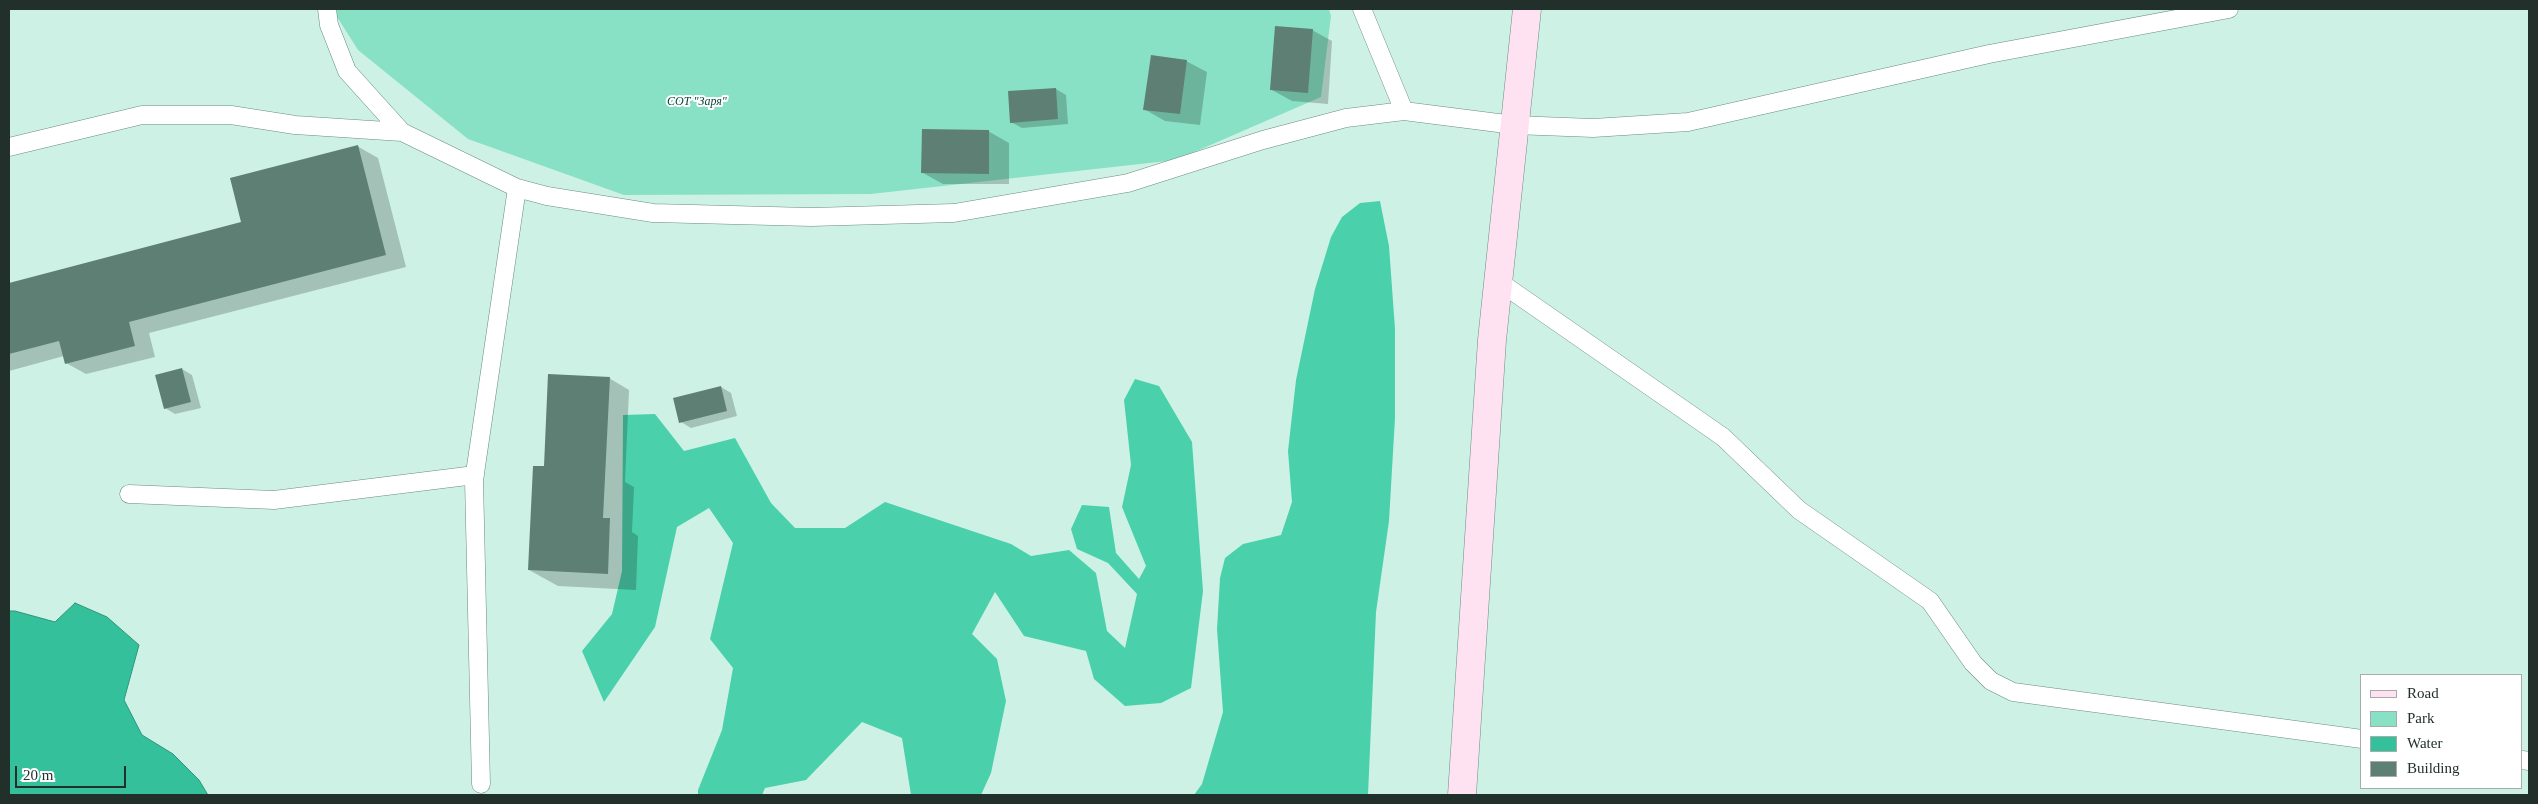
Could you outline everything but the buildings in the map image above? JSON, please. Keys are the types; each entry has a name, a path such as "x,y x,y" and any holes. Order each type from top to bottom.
{"main road":[{"path":"1462,795 1486,428 1498,281 1527,9"}],"lane":[{"path":"327,9 329,25 347,71 402,132 517,188 547,196 653,213 811,217 954,213 1128,183 1263,140 1346,118 1404,111 1514,125 1593,128 1688,122 1989,54 2229,9"},
{"path":"1362,9 1404,111"},
{"path":"9,147 142,115 231,115 295,125 402,132"},
{"path":"481,784 475,474 517,188"},
{"path":"1498,281 1723,437 1799,510 1930,601 1973,663 1991,681 2013,692 2360,738"},
{"path":"129,494 274,500 475,474"}],"green space":[{"name":"СОТ \"Заря\"","path":"332,9 1329,9 1331,16 1321,97 1176,160 871,194 624,195 468,139 358,50"}],"shaded area":[{"path":"1380,201 1389,246 1395,329 1395,418 1389,521 1376,612 1368,795 1194,795 1202,784 1223,712 1217,629 1220,578 1225,558 1243,544 1281,535 1292,502 1288,451 1296,380 1315,289 1331,237 1342,217 1360,203"},
{"path":"1135,379 1159,386 1192,442 1203,591 1191,688 1161,703 1125,706 1094,679 1086,651 1024,636 995,592 972,634 997,659 1006,701 991,773 981,795 911,795 902,738 862,722 806,780 765,788 762,795 698,795 698,790 722,730 733,668 710,639 733,543 709,508 677,527 655,627 604,702 582,651 612,614 622,571 623,415 655,414 684,451 735,438 771,503 795,528 845,528 885,502 1011,544 1031,556 1069,550 1096,573 1107,631 1125,648 1137,594 1108,563 1077,549 1071,529 1082,505 1109,507 1116,553 1139,579 1146,566 1122,507 1131,465 1124,400"}],"water":[{"path":"75,603 107,617 139,645 124,700 142,735 173,754 199,780 208,795 9,795 9,611 55,622"}]}
